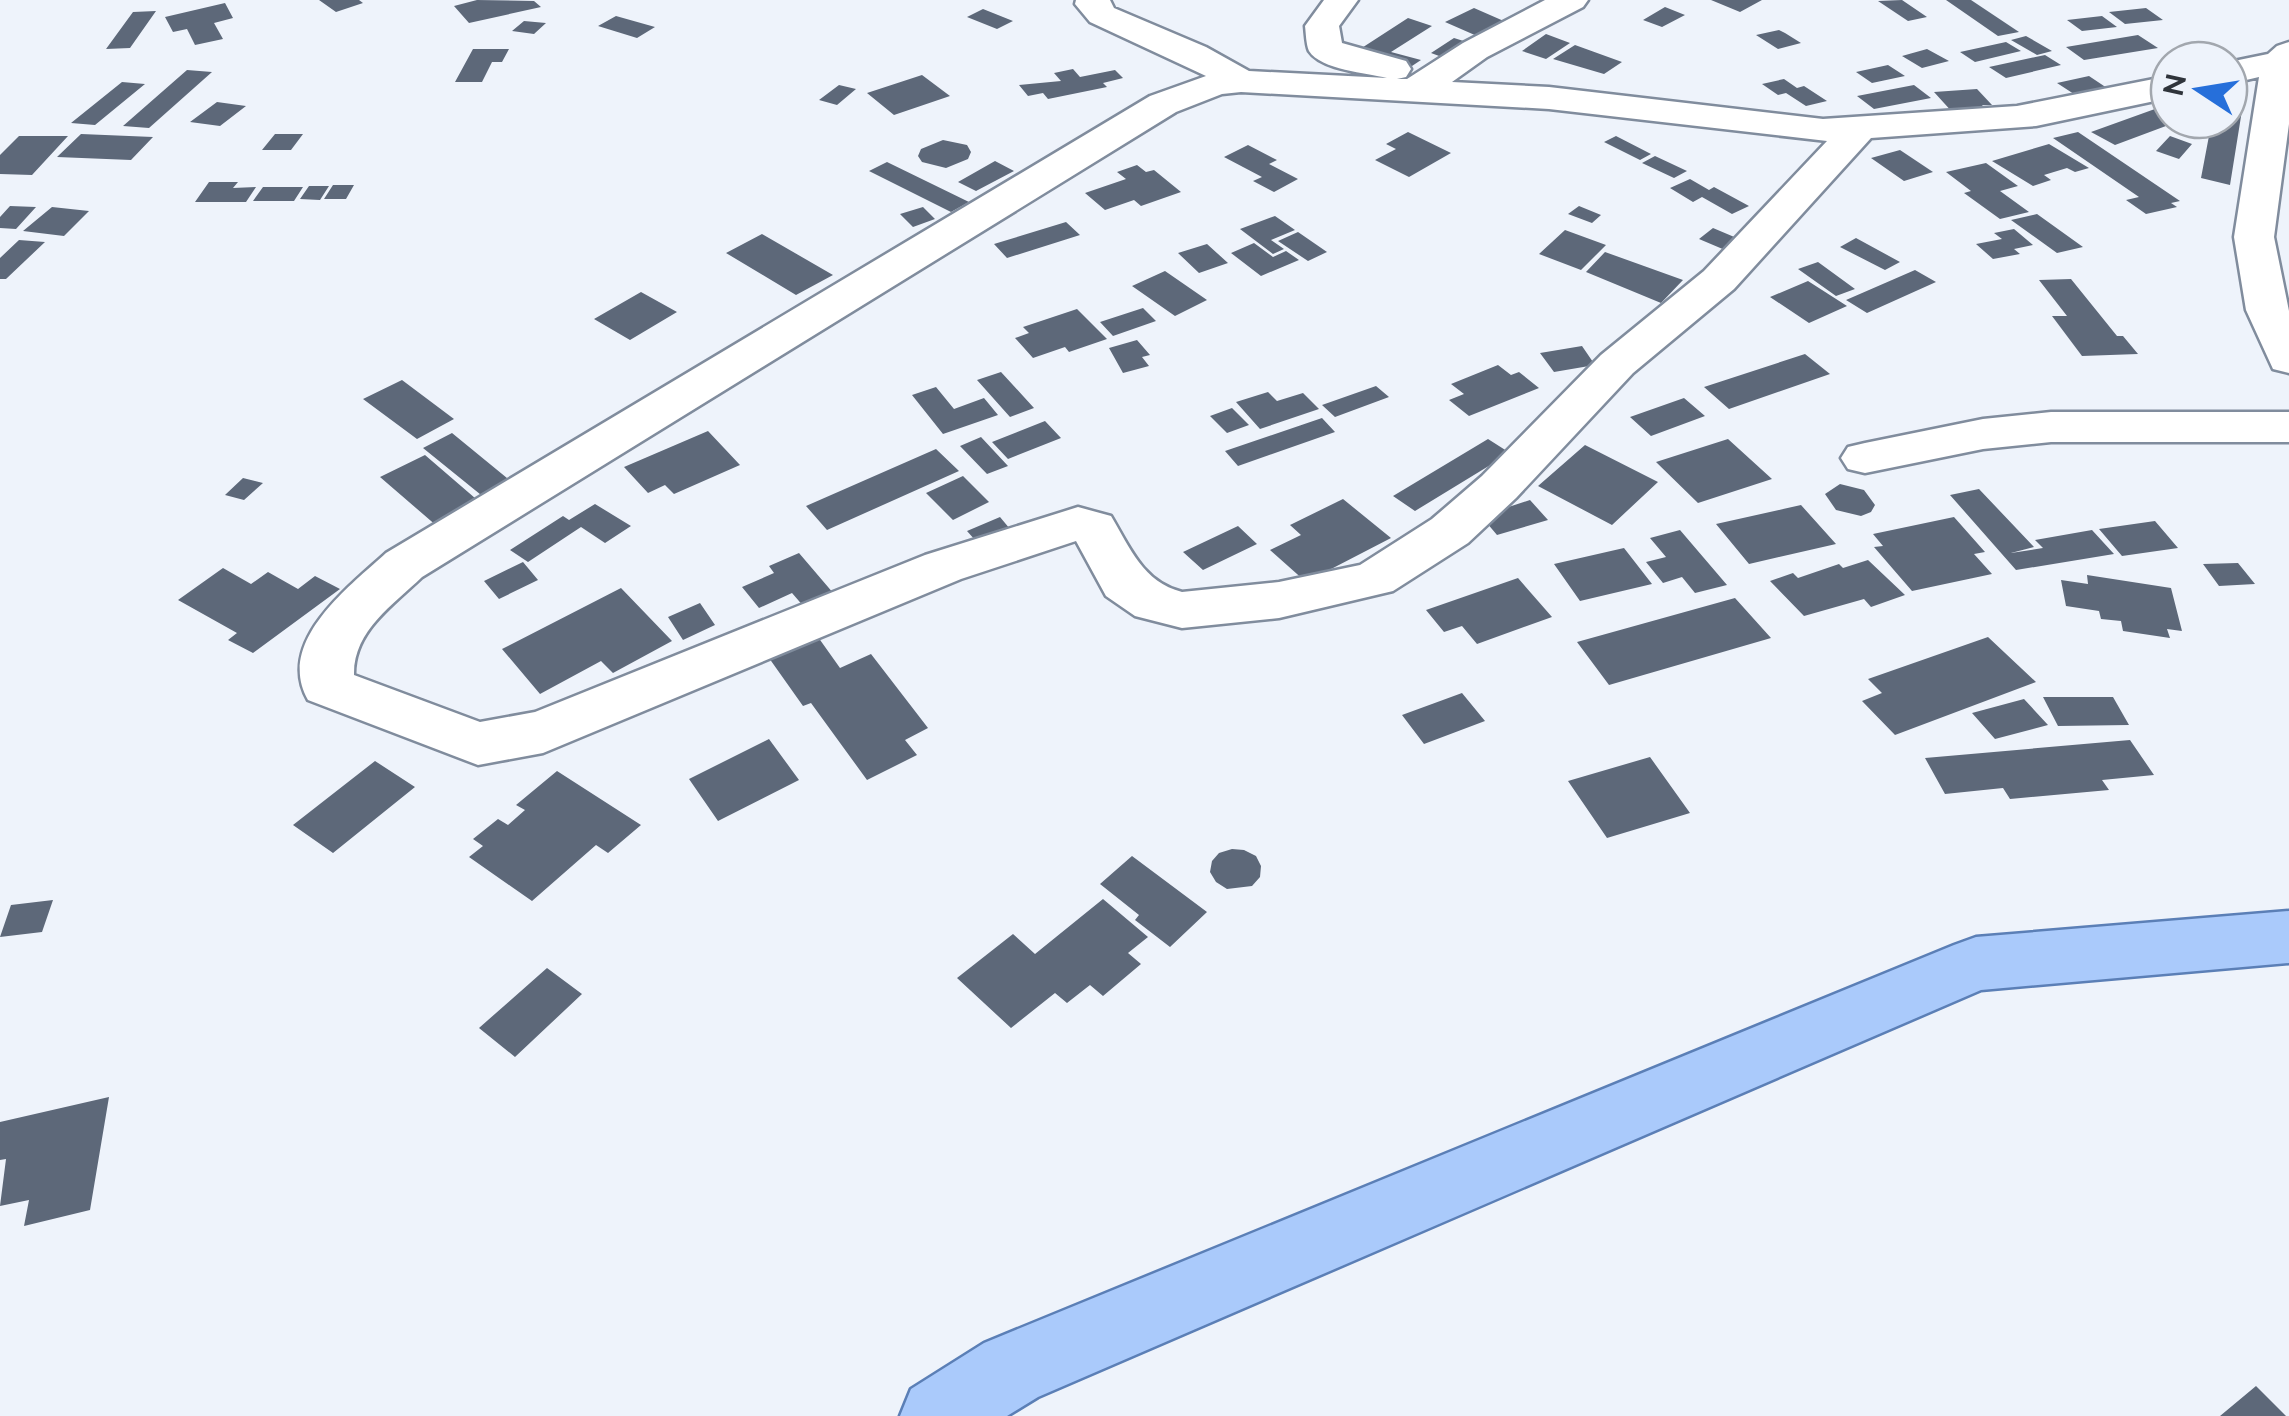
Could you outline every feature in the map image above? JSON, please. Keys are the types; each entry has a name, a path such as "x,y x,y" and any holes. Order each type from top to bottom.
{"main road":[{"path":"938,1416 1011,1370 1976,964 2289,937"}],"street":[{"path":"1094,0 1092,4 1102,14 1194,54 1241,81"},
{"path":"1341,0 1322,26 1324,48 1425,83"},
{"path":"1425,83 1476,50 1571,0"},
{"path":"2249,71 2284,65 2254,237 2266,310 2289,360"},
{"path":"1861,127 1719,280 1617,364 1499,486 1450,531 1375,579 1279,600 1182,610 1153,603 1124,583 1093,528 1078,523 926,573 543,732 478,744 327,686 324,662 338,628 404,565 1163,104 1215,84 1425,83 1784,127 1861,127 2014,118 2149,91"},
{"path":"1866,458 1983,434 2050,427 2289,427"}],"building":[{"path":"319,0 359,0 363,3 336,12"},
{"path":"477,0 534,1 541,7 469,23 454,6"},
{"path":"1711,0 1762,0 1740,12"},
{"path":"1902,0 1927,17 1908,21 1878,1"},
{"path":"1946,0 1971,0 2019,32 1998,36"},
{"path":"225,3 233,18 214,23 223,39 195,45 187,29 173,32 165,17"},
{"path":"1665,7 1685,15 1662,27 1643,20"},
{"path":"1474,8 1506,22 1477,36 1445,22"},
{"path":"2146,8 2163,20 2125,24 2109,12"},
{"path":"983,9 1013,21 997,29 967,17"},
{"path":"156,11 130,48 106,49 133,12"},
{"path":"616,16 655,27 637,38 598,26"},
{"path":"2102,16 2117,27 2082,31 2067,20"},
{"path":"1408,18 1432,26 1391,52 1421,60 1409,68 1354,53"},
{"path":"524,21 546,23 534,34 512,31"},
{"path":"1779,30 1801,43 1778,49 1756,35"},
{"path":"1546,34 1570,43 1546,59 1522,51"},
{"path":"2138,35 2149,42 2149,49 2084,60 2066,47"},
{"path":"2026,36 2052,51 2037,55 2011,40"},
{"path":"1454,38 1473,44 1450,60 1431,53"},
{"path":"2006,42 2021,51 1975,62 1960,52"},
{"path":"1575,45 1622,62 1604,74 1553,59"},
{"path":"473,49 509,49 502,62 492,62 482,82 455,82"},
{"path":"1927,49 1949,61 1922,68 1902,56"},
{"path":"2045,55 2061,65 2006,78 1989,67"},
{"path":"1888,65 1905,76 1872,83 1856,72"},
{"path":"1073,69 1080,77 1115,70 1123,78 1103,83 1107,87 1048,99 1043,93 1028,96 1019,85 1061,81 1054,73"},
{"path":"187,70 212,72 149,128 123,126"},
{"path":"922,75 950,96 894,115 867,93"},
{"path":"2089,76 2110,90 2077,96 2057,83"},
{"path":"1784,79 1827,101 1806,106 1762,84"},
{"path":"122,82 145,84 95,125 71,123"},
{"path":"839,85 856,89 837,105 819,100"},
{"path":"1914,85 1931,98 1874,109 1857,96"},
{"path":"1977,89 1992,105 1982,105 1988,112 1954,114 1934,92"},
{"path":"217,102 246,106 220,126 190,122"},
{"path":"2149,111 2149,132 2115,145 2091,132"},
{"path":"1408,132 1451,153 1409,177 1375,160 1396,149 1386,144"},
{"path":"2078,132 2180,201 2171,203 2177,207 2146,214 2126,200 2139,197 2053,138"},
{"path":"81,134 153,137 131,160 57,157"},
{"path":"275,134 303,134 291,150 262,150"},
{"path":"19,136 68,136 32,175 0,174 0,155"},
{"path":"1616,136 1651,154 1640,160 1604,142"},
{"path":"943,140 967,145 971,152 968,159 946,168 922,162 918,156 921,149"},
{"path":"2166,140 2192,144 2179,159 2156,151"},
{"path":"2208,140 2237,140 2230,185 2201,178"},
{"path":"2049,144 2089,168 2075,172 2067,168 2044,175 2051,180 2033,186 1992,161"},
{"path":"1248,145 1277,160 1269,164 1298,179 1274,192 1253,181 1262,177 1224,157"},
{"path":"1900,150 1933,172 1904,181 1871,158"},
{"path":"1655,156 1687,171 1674,178 1642,163"},
{"path":"995,161 1014,171 976,191 958,182"},
{"path":"887,162 969,202 951,212 869,171"},
{"path":"1986,163 2018,186 2000,191 2029,212 2000,219 1964,193 1971,191 1946,172"},
{"path":"1137,165 1146,172 1154,170 1181,192 1141,206 1134,200 1105,210 1085,193 1126,179 1117,172"},
{"path":"1690,179 1749,206 1732,214 1702,197 1693,202 1670,188"},
{"path":"209,182 238,182 233,188 256,187 246,202 195,202"},
{"path":"333,185 354,185 346,199 324,199"},
{"path":"309,186 329,186 320,200 300,199"},
{"path":"263,187 303,187 294,201 253,201"},
{"path":"10,206 36,207 16,229 0,228 0,217"},
{"path":"1579,206 1601,215 1592,223 1568,214"},
{"path":"52,207 89,211 64,236 23,231"},
{"path":"923,207 935,219 913,227 900,214"},
{"path":"2037,214 2083,247 2057,253 2011,220"},
{"path":"1275,216 1295,230 1271,240 1284,249 1273,254 1240,229"},
{"path":"1066,222 1080,235 1007,258 994,244"},
{"path":"1713,228 1739,239 1725,250 1699,239"},
{"path":"2014,229 2033,245 2014,249 2020,254 1993,259 1976,244 2002,239 1994,233"},
{"path":"1565,230 1606,245 1581,270 1539,254"},
{"path":"1298,232 1327,252 1308,261 1278,241"},
{"path":"762,234 833,275 796,295 726,253"},
{"path":"1856,238 1900,262 1885,270 1840,247"},
{"path":"19,240 45,242 6,279 0,279 0,258"},
{"path":"1254,243 1273,257 1286,251 1299,260 1261,276 1231,253"},
{"path":"1207,244 1228,263 1199,273 1178,253"},
{"path":"1605,252 1683,280 1661,303 1586,272"},
{"path":"1818,262 1855,289 1836,296 1798,269"},
{"path":"1915,270 1936,282 1867,313 1846,300"},
{"path":"1165,271 1207,300 1175,316 1132,286"},
{"path":"2071,279 2117,336 2123,336 2138,354 2082,356 2052,316 2067,316 2039,280"},
{"path":"1808,281 1847,306 1809,323 1770,297"},
{"path":"641,292 677,312 630,340 594,319"},
{"path":"1143,308 1156,321 1113,336 1100,322"},
{"path":"1077,309 1107,339 1069,352 1065,347 1033,358 1015,338 1029,333 1023,327"},
{"path":"1137,340 1150,355 1142,357 1149,366 1123,373 1109,348"},
{"path":"1582,346 1595,365 1554,372 1540,353"},
{"path":"1805,354 1830,374 1729,409 1704,387"},
{"path":"1498,365 1511,375 1519,372 1539,388 1469,416 1449,400 1464,394 1451,384"},
{"path":"1001,372 1034,408 1010,417 977,380"},
{"path":"402,380 454,419 417,439 363,399"},
{"path":"1376,386 1389,397 1335,417 1322,405"},
{"path":"936,387 954,409 984,398 998,415 943,434 912,395"},
{"path":"1268,392 1277,401 1303,393 1319,409 1260,429 1236,402"},
{"path":"1684,398 1705,416 1651,436 1630,417"},
{"path":"1232,408 1249,425 1227,433 1210,416"},
{"path":"1322,418 1335,432 1238,466 1225,451"},
{"path":"1045,421 1061,438 1008,459 992,442"},
{"path":"708,431 740,465 674,494 665,485 648,493 624,467"},
{"path":"452,433 519,488 491,503 423,448"},
{"path":"981,437 1008,466 987,474 960,446"},
{"path":"1488,439 1510,453 1415,511 1393,496"},
{"path":"1728,439 1772,479 1698,503 1656,462"},
{"path":"1585,445 1658,482 1612,525 1538,486"},
{"path":"936,449 959,471 827,530 806,506"},
{"path":"425,455 490,511 438,527 380,477"},
{"path":"963,476 989,502 953,520 926,493"},
{"path":"243,478 263,483 244,500 225,495"},
{"path":"1840,484 1864,490 1875,505 1871,512 1861,516 1836,510 1825,494"},
{"path":"1979,489 2034,547 2011,553 2043,548 2035,540 2092,530 2114,554 2016,570 1950,495"},
{"path":"1343,499 1391,538 1306,582 1270,550 1301,535 1290,525"},
{"path":"1530,500 1548,520 1497,535 1481,516"},
{"path":"595,504 631,526 605,543 581,527 528,562 510,550 563,516 569,520"},
{"path":"1801,505 1836,544 1749,564 1716,524"},
{"path":"1000,517 1015,535 983,549 967,531"},
{"path":"1954,517 1985,552 1974,554 1992,574 1912,591 1874,547 1883,546 1873,534"},
{"path":"2155,521 2178,548 2122,556 2099,529"},
{"path":"1238,526 1257,544 1203,570 1183,552"},
{"path":"1680,530 1727,585 1695,593 1682,577 1663,583 1646,562 1666,557 1650,538"},
{"path":"1624,548 1652,584 1580,601 1554,564"},
{"path":"799,553 834,594 805,608 792,593 759,608 742,587 774,573 769,566"},
{"path":"1868,560 1905,595 1871,607 1864,599 1804,616 1770,581 1793,573 1798,578 1839,564 1843,568"},
{"path":"523,562 538,580 499,599 484,581"},
{"path":"2238,563 2255,584 2219,586 2203,564"},
{"path":"223,568 251,584 268,572 298,589 315,576 340,589 253,653 228,640 237,633 178,600"},
{"path":"2087,575 2171,588 2182,631 2167,629 2170,638 2123,631 2121,621 2101,619 2099,611 2066,606 2061,580 2088,584"},
{"path":"1518,578 1552,617 1477,644 1462,626 1444,632 1426,610"},
{"path":"621,588 672,641 613,673 601,661 540,694 502,649"},
{"path":"1735,598 1771,638 1609,685 1577,642"},
{"path":"700,603 715,625 683,640 668,617"},
{"path":"818,637 840,668 871,654 928,728 905,740 917,755 867,780 811,703 803,706 769,658"},
{"path":"1988,637 2036,682 1895,735 1862,701 1882,693 1868,679"},
{"path":"1462,693 1485,721 1424,744 1402,715"},
{"path":"2043,697 2113,697 2129,725 2058,726"},
{"path":"2024,699 2048,725 1995,739 1972,713"},
{"path":"769,739 799,780 718,821 689,779"},
{"path":"2130,740 2154,775 2102,780 2109,790 2010,799 2003,788 1945,794 1925,758"},
{"path":"1650,757 1690,813 1607,838 1568,781"},
{"path":"375,761 415,787 333,853 293,825"},
{"path":"557,771 641,825 608,853 596,845 532,901 469,857 483,846 473,839 498,819 508,825 525,810 516,805"},
{"path":"1232,849 1256,856 1261,866 1260,877 1252,886 1227,889 1210,872 1219,853"},
{"path":"1132,856 1207,912 1170,947 1135,920 1139,915 1100,884"},
{"path":"1103,899 1148,937 1128,953 1141,964 1103,996 1090,985 1067,1003 1055,993 1011,1028 957,978 1013,934 1035,954"},
{"path":"53,900 42,932 0,937 11,905"},
{"path":"547,968 582,994 515,1057 479,1028"},
{"path":"109,1097 90,1210 24,1226 29,1200 0,1206 6,1159 0,1160 0,1122"},
{"path":"2256,1386 2286,1416 2220,1416"}]}
